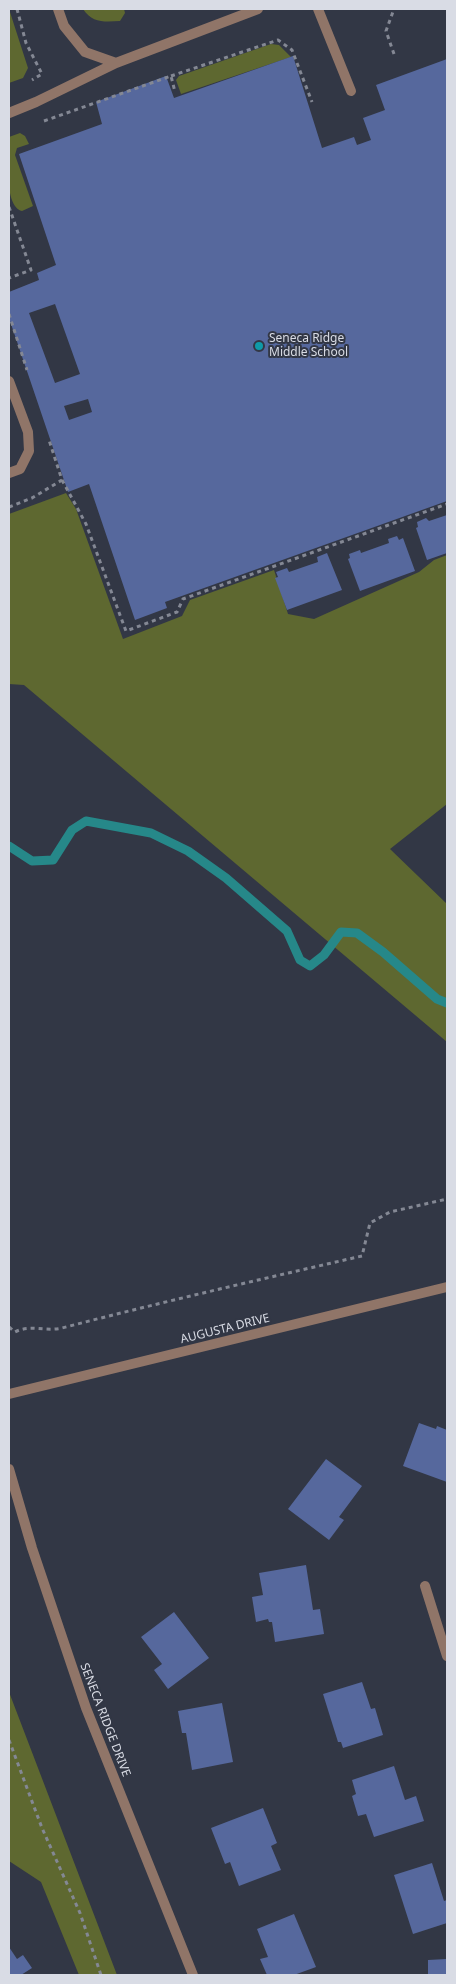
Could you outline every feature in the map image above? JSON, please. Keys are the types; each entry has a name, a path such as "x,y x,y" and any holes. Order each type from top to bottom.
{"street":[{"path":"58,9 64,26 85,52 116,63"},
{"path":"9,112 36,102 116,63 258,9"},
{"path":"318,9 351,91"},
{"path":"9,381 28,432 29,451 20,469 9,473"},
{"name":"AUGUSTA DRIVE","path":"9,1394 447,1287"},
{"name":"SENECA RIDGE DRIVE","path":"9,1469 32,1548 86,1708 193,1975"},
{"path":"425,1586 447,1656"}],"path":[{"path":"17,9 26,43 42,74 27,84"},
{"path":"394,9 386,31 394,54"},
{"path":"38,124 278,40 292,50 312,102"},
{"path":"171,76 175,92"},
{"path":"9,207 31,270 9,278"},
{"path":"62,480 86,524 126,631 176,612 183,599 447,504"},
{"path":"9,1327 14,1332 24,1327 55,1330 162,1302 362,1256 370,1223 390,1212 447,1199"},
{"path":"9,1740 42,1828 80,1913 101,1975"}],"green space":[{"path":"9,9 28,68 23,78 9,83"},
{"path":"83,9 124,9 125,13 120,21 99,21 90,17"},
{"path":"271,44 279,45 291,57 181,94 176,80 179,76"},
{"path":"20,133 25,136 29,144 17,148 15,155 33,206 22,211 16,207 12,200 8,178 9,137"},
{"path":"66,493 76,509 123,639 182,616 190,600 274,570 288,614 314,619 419,572 434,560 447,555 447,804 390,849 447,904 447,1042 24,685 9,684 9,514"},
{"path":"9,1692 117,1975 79,1975 41,1882 9,1861"}],"building":[{"name":"Seneca Ridge Middle School","path":"293,56 322,148 354,137 357,145 371,140 363,118 385,110 376,85 447,59 447,501 165,602 167,608 135,620 89,484 68,492 9,318 9,292 39,280 37,273 56,265 19,154 102,124 96,102 166,76 174,98","holes":["55,304 80,374 55,383 29,313","88,399 92,412 69,420 64,406"]},
{"path":"447,515 447,553 427,560 416,528 418,527 417,522 426,518 429,521"},
{"path":"397,536 399,540 403,538 415,571 360,591 348,559 350,558 349,554 360,550 361,553 389,543 388,539"},
{"path":"327,553 342,590 287,610 275,578 278,577 276,572 287,568 289,572 318,562 317,557"},
{"path":"419,1423 436,1429 437,1426 447,1430 447,1482 403,1466"},
{"path":"326,1459 362,1486 339,1517 344,1520 329,1540 288,1509"},
{"path":"306,1565 313,1610 320,1609 324,1634 275,1642 272,1622 269,1622 268,1619 256,1622 252,1597 263,1595 259,1573"},
{"path":"174,1612 209,1658 168,1689 154,1670 162,1664 141,1637"},
{"path":"362,1682 371,1709 375,1708 383,1735 343,1748 341,1742 338,1742 323,1694"},
{"path":"222,1703 233,1762 192,1770 186,1733 182,1733 178,1711"},
{"path":"394,1766 405,1800 416,1796 424,1821 374,1837 366,1814 358,1816 352,1796 356,1794 352,1780"},
{"path":"263,1808 277,1843 271,1846 281,1870 239,1886 230,1862 225,1864 211,1828"},
{"path":"432,1863 444,1901 447,1900 447,1923 413,1934 394,1875"},
{"path":"294,1914 316,1967 294,1975 267,1975 260,1959 268,1957 257,1929"},
{"path":"9,1947 17,1959 23,1955 32,1968 21,1975 9,1975"},
{"path":"447,1959 447,1975 428,1975 428,1960"}],"waterway":[{"path":"9,846 32,861 53,860 72,830 86,821 151,833 188,851 226,878 287,931 300,960 310,966 324,955 341,932 357,933 383,952 437,999 447,1003"}],"place":[{"name":"Seneca Ridge Middle School","path":"259,346"}]}
